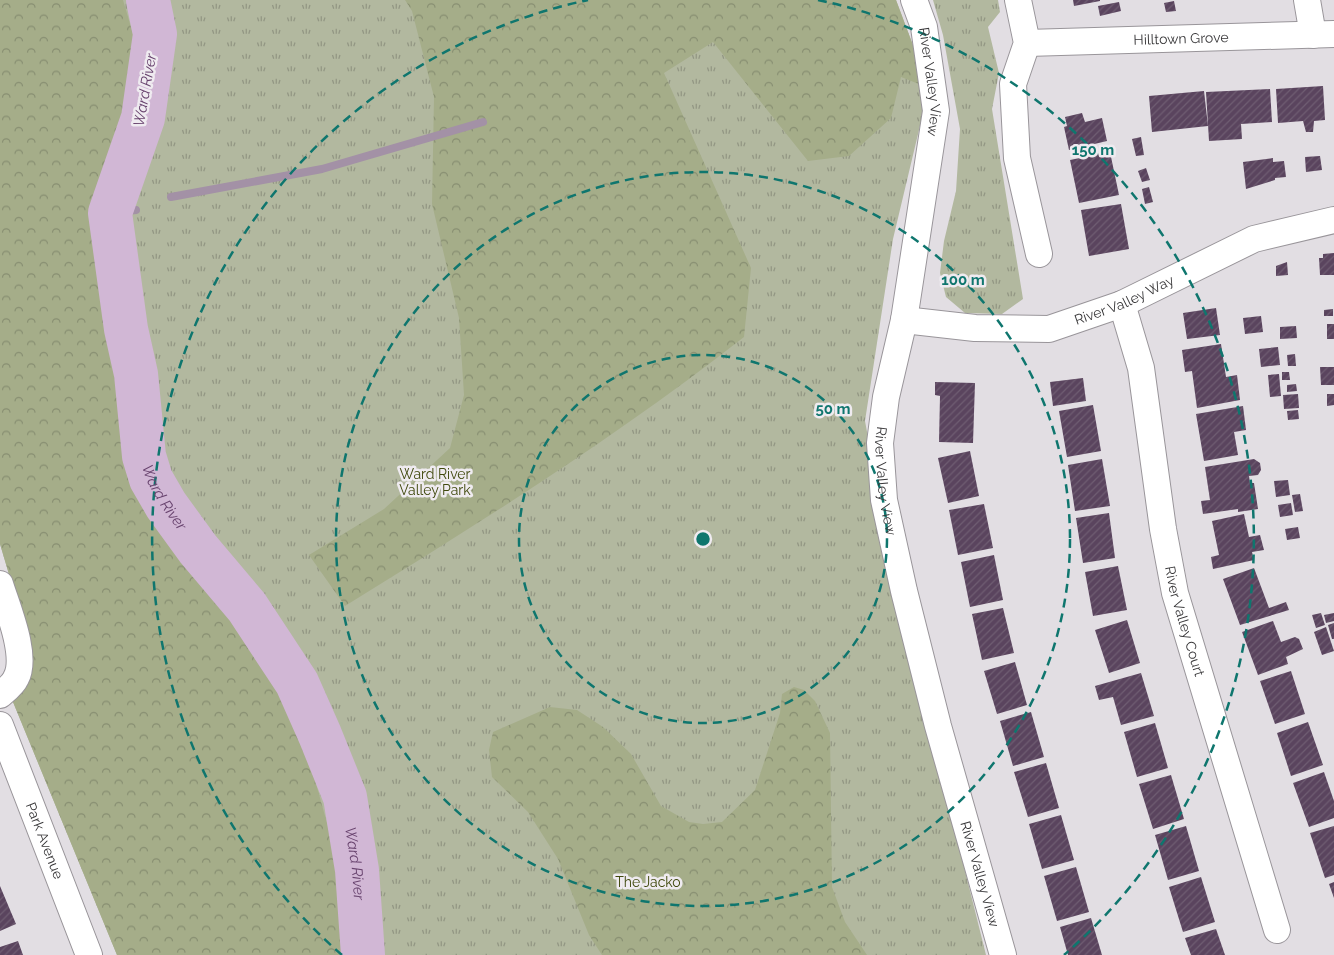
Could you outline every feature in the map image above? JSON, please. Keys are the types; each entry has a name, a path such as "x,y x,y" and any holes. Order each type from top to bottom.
{"street":[{"name":"River Valley View","path":"914,0 924,27 936,111 904,320 886,397 880,443 884,500 904,591 938,726 1003,955"},
{"path":"1018,0 1027,43 1013,84 1017,158 1039,254"},
{"path":"1307,0 1323,35"},
{"name":"Hilltown Grove","path":"1027,43 1323,35"},
{"name":"River Valley Way","path":"904,320 974,328 1050,329 1122,304 1254,239 1334,220"},
{"name":"River Valley Court","path":"1122,304 1140,368 1163,529 1175,593 1277,930"},
{"path":"0,584 17,638 20,660 17,678 0,694"},
{"name":"Park Avenue","path":"0,725 89,955"}],"green space":[{"name":"Ward River Valley Park","path":"0,0 896,0 929,88 893,239 865,421 901,614 986,955 117,955 13,702 29,663 24,625 0,544"},
{"path":"0,0 123,0 136,44 133,103 96,214 106,298 126,359 134,467 145,492 223,603 301,730 346,891 350,955 117,955 13,702 29,663 24,625 0,544"},
{"path":"405,0 896,0 929,88 901,77 891,118 849,156 808,161 713,42 664,73 751,268 744,337 648,409 548,477 345,606 309,555 384,509 450,448 464,395 459,318 432,204 434,97 412,11"},
{"path":"933,0 998,0 1000,12 988,27 999,73 992,109 1023,299 1002,314 965,313 946,297 940,273 944,241 956,191 960,129 943,35"},
{"name":"The Jacko","path":"794,687 804,690 815,701 830,733 832,887 845,922 867,955 602,955 589,935 558,859 528,812 492,777 489,750 493,732 550,707 577,710 603,727 631,754 661,806 689,822 703,824 722,822 755,790 780,713 782,694"}],"building":[{"path":"1073,0 1100,0 1100,1 1074,6"},
{"path":"1174,1 1176,11 1166,12 1164,3"},
{"path":"1119,2 1121,11 1100,16 1098,6"},
{"path":"1323,86 1325,120 1314,121 1313,132 1306,132 1303,121 1278,123 1276,89"},
{"path":"1270,89 1272,122 1241,124 1242,139 1209,141 1206,92"},
{"path":"1204,91 1208,126 1152,132 1149,96"},
{"path":"1082,113 1085,122 1102,118 1107,141 1069,150 1064,127 1067,126 1065,117"},
{"path":"1141,137 1144,155 1136,156 1132,139"},
{"path":"1110,152 1119,195 1079,203 1070,160"},
{"path":"1320,156 1322,170 1306,172 1305,157"},
{"path":"1273,158 1273,162 1284,161 1286,177 1275,178 1275,180 1246,189 1243,162"},
{"path":"1146,168 1150,180 1142,182 1138,171"},
{"path":"1149,187 1153,202 1145,204 1142,189"},
{"path":"1121,204 1129,249 1089,256 1081,210"},
{"path":"1334,253 1334,275 1320,275 1319,258 1323,258 1323,254"},
{"path":"1287,262 1288,275 1276,276 1276,266"},
{"path":"1216,308 1220,335 1187,339 1183,313"},
{"path":"1333,309 1333,316 1324,316 1324,310"},
{"path":"1261,316 1263,332 1245,334 1243,318"},
{"path":"1327,324 1334,324 1334,339 1327,339"},
{"path":"1296,326 1297,338 1280,339 1280,327"},
{"path":"1221,344 1226,377 1237,375 1240,400 1197,408 1192,371 1185,372 1182,350"},
{"path":"1278,347 1280,365 1261,367 1259,349"},
{"path":"1295,354 1296,366 1288,366 1287,355"},
{"path":"1320,367 1334,367 1334,385 1321,385"},
{"path":"1282,372 1289,372 1290,380 1282,380"},
{"path":"1279,374 1281,396 1270,397 1268,375"},
{"path":"1083,378 1086,401 1053,406 1050,382"},
{"path":"935,382 975,383 973,443 939,442 940,396 935,395"},
{"path":"1296,384 1297,391 1287,392 1287,385"},
{"path":"1298,394 1299,408 1284,409 1283,395"},
{"path":"1327,394 1334,394 1334,405 1327,406"},
{"path":"1093,405 1101,451 1067,457 1059,411"},
{"path":"1243,406 1246,430 1234,432 1238,455 1204,461 1196,414"},
{"path":"1298,410 1299,419 1288,420 1287,411"},
{"path":"970,451 979,496 948,503 938,458"},
{"path":"1102,459 1110,506 1075,511 1068,465"},
{"path":"1254,459 1260,463 1261,470 1258,475 1249,476 1250,483 1254,483 1258,509 1238,512 1238,509 1203,514 1201,501 1210,500 1205,467"},
{"path":"1288,480 1290,495 1276,497 1274,481"},
{"path":"1300,494 1303,511 1295,512 1292,495"},
{"path":"1291,503 1293,515 1280,517 1278,505"},
{"path":"984,504 993,548 958,555 949,510"},
{"path":"1109,513 1115,558 1083,563 1076,518"},
{"path":"1244,514 1249,537 1260,535 1264,550 1252,552 1254,560 1213,569 1211,557 1219,555 1212,521"},
{"path":"1298,527 1300,538 1287,540 1285,529"},
{"path":"994,555 1003,600 970,607 961,562"},
{"path":"1118,566 1127,610 1093,616 1085,572"},
{"path":"1254,568 1269,608 1286,602 1289,610 1240,625 1223,579"},
{"path":"1003,608 1014,653 982,660 972,614"},
{"path":"1321,613 1325,625 1316,628 1312,615"},
{"path":"1334,613 1334,621 1326,623 1324,615"},
{"path":"1127,620 1140,663 1109,673 1095,630"},
{"path":"1273,621 1281,642 1295,637 1299,639 1303,649 1286,657 1288,664 1258,675 1242,632"},
{"path":"1334,623 1334,639 1332,639 1328,625"},
{"path":"1326,627 1334,651 1322,655 1314,632"},
{"path":"1015,662 1027,705 997,714 984,671"},
{"path":"1291,671 1305,714 1275,724 1260,681"},
{"path":"1141,673 1154,716 1121,725 1113,697 1099,700 1095,686"},
{"path":"1031,712 1044,757 1013,766 1000,721"},
{"path":"1308,722 1323,765 1291,776 1277,733"},
{"path":"1155,723 1168,768 1137,777 1124,732"},
{"path":"1046,763 1059,808 1028,817 1014,772"},
{"path":"1324,772 1334,801 1334,818 1309,827 1293,783"},
{"path":"1171,775 1184,819 1153,829 1139,784"},
{"path":"1061,815 1074,860 1042,869 1029,824"},
{"path":"1186,826 1199,871 1168,880 1155,835"},
{"path":"1334,826 1334,875 1325,878 1310,833"},
{"path":"1076,867 1089,912 1057,921 1044,876"},
{"path":"1201,877 1215,922 1183,932 1169,887"},
{"path":"1334,882 1334,898 1329,884"},
{"path":"0,886 16,924 0,931"},
{"path":"1091,918 1102,955 1068,955 1060,927"},
{"path":"1216,929 1225,955 1191,955 1185,938"},
{"path":"18,941 23,955 0,955 0,947"}],"waterway":[{"name":"Ward River","path":"148,0 155,34 143,118 110,213 126,329 136,374 144,456 151,479 166,505 198,549 247,607 297,683 320,735 345,797 357,870 363,955"},
{"path":"171,197 322,169 483,122"},
{"path":"110,213 136,210"}]}
